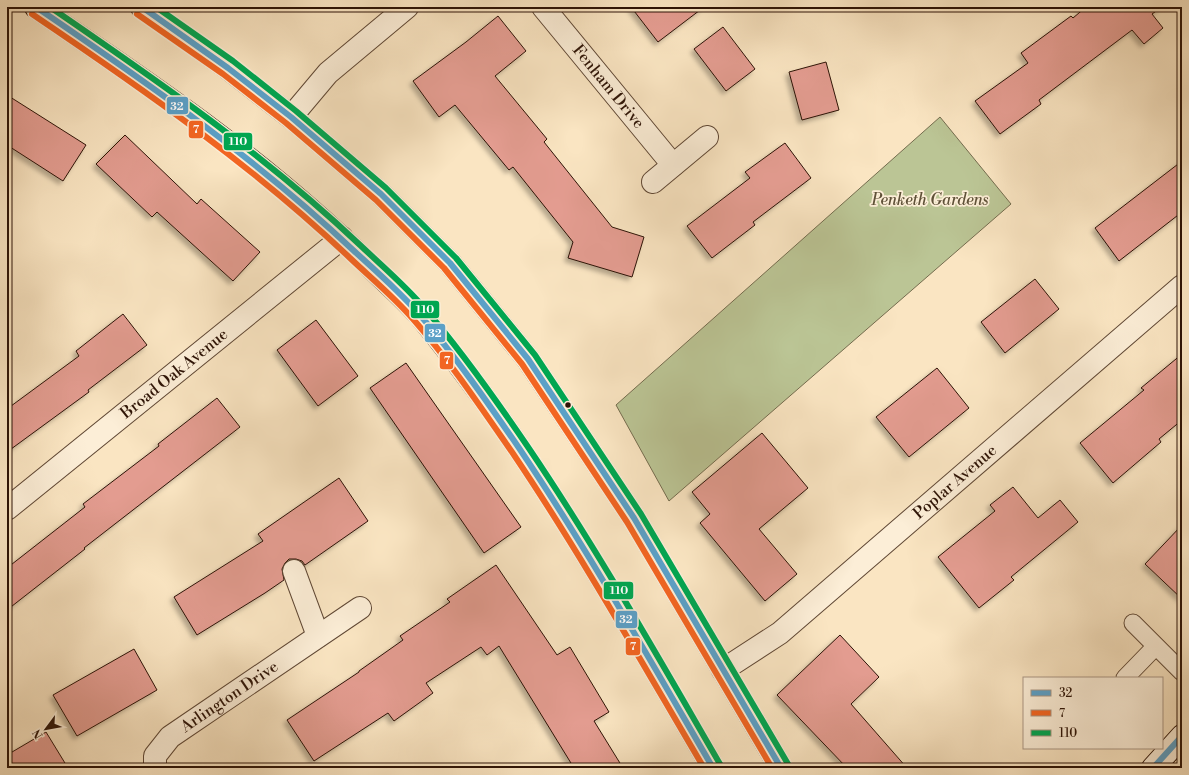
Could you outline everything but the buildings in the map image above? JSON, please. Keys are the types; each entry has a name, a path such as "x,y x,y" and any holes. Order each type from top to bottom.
{"main road":[{"path":"36,7 193,115 258,165 342,238 418,314 484,398 551,496 614,600 712,768"},
{"path":"142,7 228,68 291,117 381,194 450,263 528,359 634,518 781,768"}],"street":[{"path":"291,117 328,73 407,7"},
{"name":"Fenham Drive","path":"543,7 673,165"},
{"path":"653,182 708,137"},
{"name":"Broad Oak Avenue","path":"7,510 342,238"},
{"name":"Poplar Avenue","path":"723,670 780,633 1182,286"},
{"path":"294,572 318,636"},
{"name":"Arlington Drive","path":"155,768 155,756 170,736 360,608"},
{"path":"1153,768 1182,736"}],"lane":[{"path":"1133,623 1182,672"},
{"path":"1126,677 1156,646"}],"green space":[{"name":"Penketh Gardens","path":"940,117 1011,204 669,501 616,405"}],"transit line":[{"name":"32","path":"36,7 159,93 239,152 316,216 388,282 420,315 471,380 545,487 619,606 713,768"},
{"name":"110","path":"50,7 210,120 287,180 324,212 419,301 479,377 554,486 627,604 720,764"},
{"name":"32","path":"142,7 228,68 291,117 381,194 450,263 528,359 634,518 781,768"},
{"name":"110","path":"156,7 233,61 296,111 386,188 456,258 535,355 641,514 788,764"},
{"name":"7","path":"32,14 156,100 236,160 313,224 406,311 427,335 465,386 539,493 611,610 704,768"},
{"name":"7","path":"137,14 223,74 286,123 376,200 444,268 522,364 627,522 772,768"},
{"name":"32","path":"1153,768 1182,736"}]}
